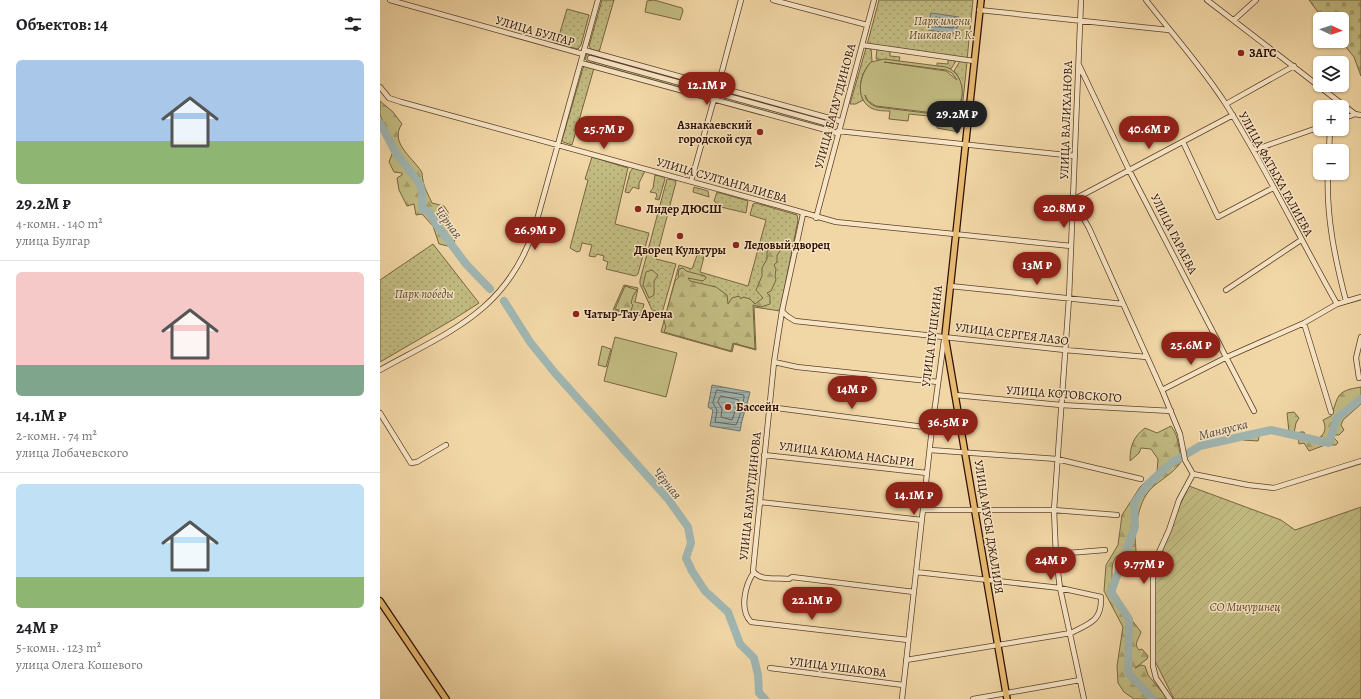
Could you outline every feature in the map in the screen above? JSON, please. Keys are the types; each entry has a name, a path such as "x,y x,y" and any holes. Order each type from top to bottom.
{"main road":[{"name":"УЛИЦА ПУШКИНА","path":"945,336 980,0"},
{"name":"УЛИЦА МУСЫ ДЖАЛИЛЯ","path":"945,336 1007,697"},
{"path":"380,601 446,699"}],"street":[{"name":"УЛИЦА БУЛГАР","path":"390,0 707,83 840,121"},
{"path":"380,370 470,318 490,302 507,284 522,260 531,240 598,0"},
{"path":"703,97 709,96 718,87 741,0"},
{"path":"773,0 867,26"},
{"name":"УЛИЦА БАГАУТДИНОВА","path":"816,218 837,132 874,0"},
{"name":"УЛИЦА ВАЛИХАНОВА","path":"1081,0 1069,298 1054,510 1056,554 1060,588 1071,633 1084,699"},
{"name":"УЛИЦА ФАТЫХА ГАЛИЕВА","path":"1146,0 1233,115 1254,150 1301,240 1337,304"},
{"path":"1207,0 1355,114 1361,115"},
{"path":"1234,20 1256,0"},
{"path":"979,10 1169,30"},
{"path":"862,45 974,62"},
{"path":"590,58 829,124"},
{"name":"УЛИЦА БУЛГАР","path":"581,62 703,97 837,132 1075,156"},
{"name":"УЛИЦА ГАРАЕВА","path":"1079,64 1129,170 1254,411"},
{"path":"1226,104 1294,66"},
{"path":"692,178 714,100 714,92 707,83"},
{"name":"УЛИЦА СУЛТАНГАЛИЕВА","path":"380,87 389,98 401,102 816,218 836,222 1071,246"},
{"path":"723,95 725,91 730,90"},
{"path":"723,95 723,99 726,103"},
{"path":"1349,116 1355,114"},
{"path":"1192,474 1185,460 1180,434 1162,390 1089,228 1073,200 1233,115"},
{"path":"1254,150 1313,129"},
{"path":"1183,142 1218,217 1273,188"},
{"path":"1327,180 1326,198 1336,266 1346,301"},
{"name":"УЛИЦА БАГАУТДИНОВА","path":"803,214 782,311 774,362 753,570 747,584 744,597 748,618 752,623 908,640"},
{"path":"1226,290 1301,240"},
{"path":"950,286 1123,304"},
{"path":"1162,390 1227,357 1304,323 1337,304 1361,297"},
{"name":"УЛИЦА СЕРГЕЯ ЛАЗО","path":"782,311 795,321 1065,350 1147,357"},
{"path":"1304,323 1331,412"},
{"name":"УЛИЦА ПУШКИНА","path":"902,699 932,428 945,336"},
{"path":"1359,378 1356,358 1361,337"},
{"path":"774,362 797,367 938,382"},
{"name":"УЛИЦА КОТОВСКОГО","path":"955,395 1061,405 1171,411"},
{"path":"769,407 932,428"},
{"path":"380,413 411,463 417,462 446,445"},
{"path":"930,450 1057,459 1142,480"},
{"name":"УЛИЦА КАЮМА НАСЫРИ","path":"764,455 927,474"},
{"path":"1192,474 1248,485 1274,488 1361,462"},
{"path":"1170,699 1156,678 1153,666 1152,571 1154,561 1169,530 1178,500 1192,474"},
{"path":"760,502 922,520"},
{"path":"923,510 1054,510 1117,515"},
{"path":"1056,554 1104,550"},
{"path":"753,570 768,579 789,579 792,577 914,592"},
{"path":"906,660 1071,633 1095,621 1101,608 1101,597 1060,588 916,572"},
{"name":"УЛИЦА УШАКОВА","path":"770,668 903,685"},
{"path":"973,699 1007,697 1080,680"}],"green space":[{"path":"602,0 614,0 599,52 591,49 589,46"},
{"path":"654,0 682,8 683,11 680,20 645,12 647,1"},
{"name":"Парк имени Ишкаева Р. К.","path":"879,0 973,0 967,60 867,45"},
{"path":"1309,0 1361,0 1361,76 1354,57 1347,48 1349,48 1349,12 1318,12"},
{"path":"567,9 589,15 581,45 578,49 554,43 555,39 558,39"},
{"path":"866,48 871,48 872,61 863,74 860,89 863,100 856,104 850,104"},
{"path":"877,49 890,51 890,56 900,57 899,61 876,59"},
{"path":"587,54 708,87 707,92 704,94 588,62 585,59"},
{"path":"884,59 946,67 953,71 959,78 961,85 961,102 951,115 943,118 961,121 959,132 937,128 938,117 909,114 908,121 889,119 890,111 871,108 862,98 860,86 867,67 871,62","holes":["884,62 946,70 952,73 957,80 946,71","868,101 876,106 942,114 952,111 942,115 877,107"]},
{"path":"948,59 956,61 951,69 937,66 937,63 948,64"},
{"path":"960,61 967,62 961,120 942,118 950,116 955,112 962,99 961,84 954,71"},
{"path":"585,66 594,68 572,145 563,142 562,140 583,68"},
{"path":"727,92 829,120 829,126 827,128 725,100 725,94"},
{"path":"380,101 393,112 402,124 398,137 400,143 403,149 422,172 424,186 432,203 444,206 448,212 449,227 456,237 453,244 448,246 439,244 433,226 422,214 416,215 414,204 407,206 399,190 397,178 402,175 402,173 394,172 389,162 395,146 380,115"},
{"path":"592,157 628,168 615,224 649,233 638,274 635,276 606,269 608,262 603,260 604,256 597,254 595,257 589,256 592,245 582,243 580,251 577,252 570,248 588,180 585,179"},
{"path":"633,168 645,171 639,183 639,189 633,187 629,193 625,192 630,172"},
{"path":"655,175 664,177 665,179 659,200 655,199 657,196 656,193 650,192 653,188"},
{"path":"667,179 675,180 676,182 656,259 676,264 662,313 652,310 640,284 640,280"},
{"path":"694,187 708,191 709,197 693,192"},
{"path":"717,192 748,201 746,213 721,207 714,201"},
{"path":"756,203 797,215 798,220 780,311 754,307 756,350 734,344 732,352 661,332 679,265 692,269 700,247 706,249 700,272 748,286 766,220 750,215 753,204"},
{"name":"Парк победы","path":"433,244 479,303 380,362 380,280"},
{"path":"772,245 780,245 783,247 777,255 777,262 774,265 776,269 776,280 771,291 767,293 770,296 770,304 761,307 753,305 755,349 733,343 731,351 664,332 666,327 664,321 675,281 679,277 679,269 683,268 686,271 705,276 706,278 703,281 688,278 690,281 716,287 727,295 728,304 732,298 739,296 741,299 743,297 750,299 755,304 763,298 756,290 762,276 762,268 767,259 767,252"},
{"path":"652,270 658,275 654,281 654,295 649,298 643,285 646,272"},
{"path":"624,285 638,288 635,302 644,304 641,316 613,310"},
{"path":"625,286 637,290 633,296 631,303 633,305 630,313 615,309"},
{"path":"615,337 677,353 666,397 604,381"},
{"path":"602,346 611,349 606,367 598,365"},
{"path":"1361,387 1361,404 1343,420 1341,425 1344,430 1339,435 1334,435 1334,438 1338,442 1336,445 1325,445 1309,451 1304,443 1299,444 1298,437 1289,432 1287,413 1294,412 1299,418 1296,423 1294,433 1297,435 1300,432 1304,432 1305,435 1317,439 1324,431 1325,426 1323,420 1331,416 1339,396 1346,390"},
{"path":"1171,426 1177,438 1182,460 1174,470 1150,490 1146,496 1138,515 1135,536 1136,551 1130,558 1127,556 1117,556 1112,567 1113,583 1117,598 1141,632 1136,646 1139,650 1142,649 1148,656 1147,659 1135,668 1141,665 1145,666 1148,675 1168,699 1134,699 1124,692 1118,683 1117,666 1123,627 1104,591 1106,565 1118,545 1122,515 1140,487 1157,472 1158,459 1151,449 1141,448 1139,453 1130,461 1133,442 1145,428 1157,433"},
{"path":"1251,433 1258,435 1258,441 1243,440 1244,436"},
{"name":"СО Мичуринец","path":"1189,486 1281,520 1295,530 1361,507 1361,699 1174,699 1155,661 1151,566"}],"water":[{"path":"931,13 959,17 956,34 928,30"},
{"name":"Бассейн","path":"712,385 750,392 740,431 710,426 713,410 708,407"}],"waterway":[{"name":"Чёрная","path":"380,123 396,153 420,184 422,193 422,208 430,213 436,224 466,264 490,289"},
{"name":"Чёрная","path":"504,301 530,342 555,373 668,499 688,527 691,543 686,558 692,571 705,591 728,612 740,644 754,658 758,675 759,693 765,699"},
{"name":"Маняуска","path":"1153,699 1128,673 1129,619 1111,592 1135,527 1134,503 1148,484 1171,463 1200,446 1271,430 1329,443 1337,418 1361,399"}],"place":[{"name":"ЗАГС","path":"1241,53"},
{"name":"Азнакаевский городской суд","path":"760,132"},
{"name":"Лидер ДЮСШ","path":"638,209"},
{"name":"Дворец Культуры","path":"680,236"},
{"name":"Ледовый дворец","path":"736,245"},
{"name":"Чатыр-Тау Арена","path":"576,314"},
{"name":"Бассейн","path":"728,407"}]}
